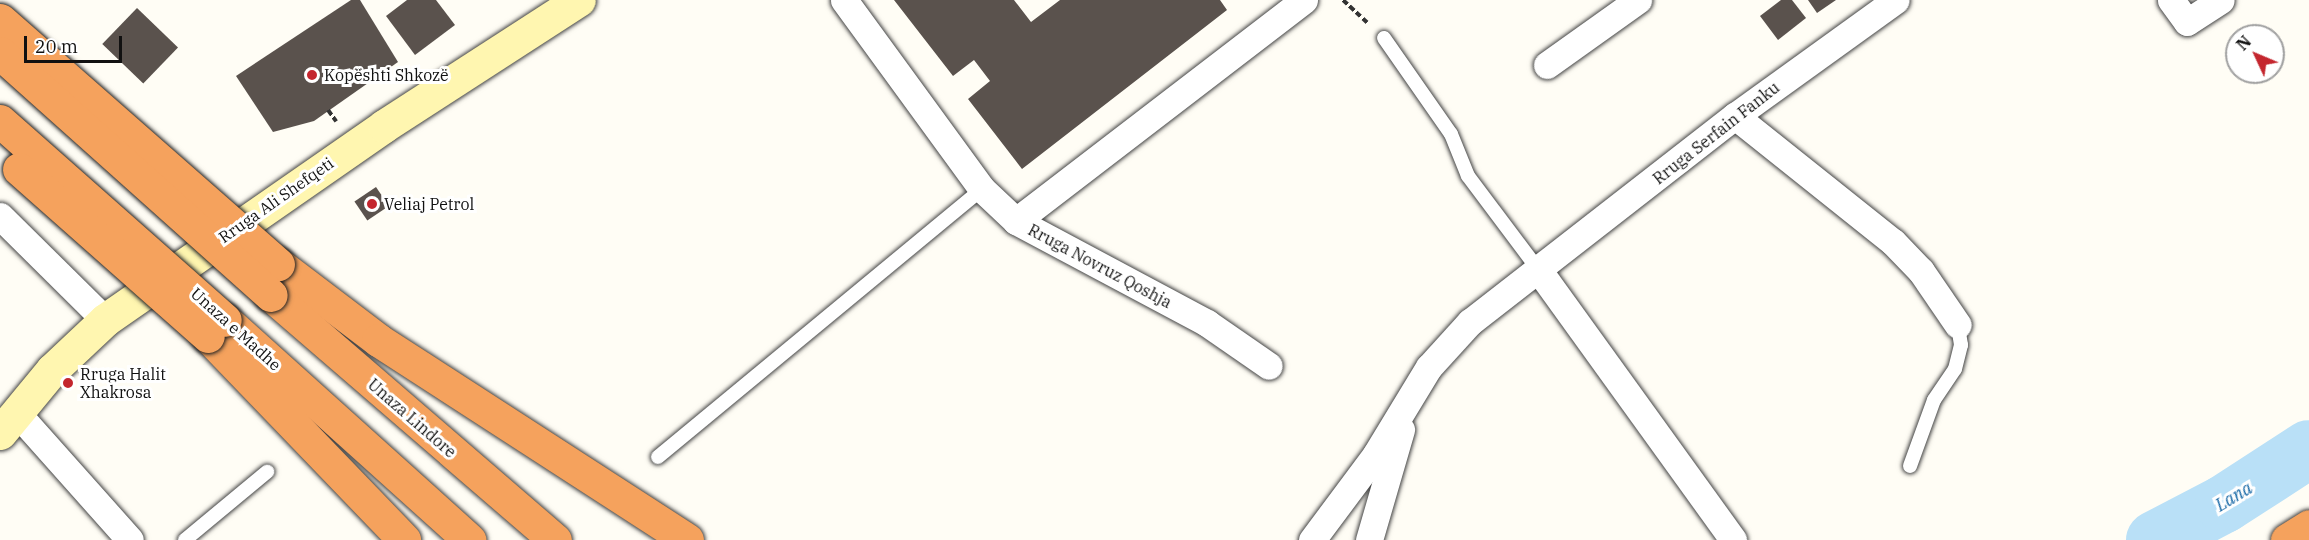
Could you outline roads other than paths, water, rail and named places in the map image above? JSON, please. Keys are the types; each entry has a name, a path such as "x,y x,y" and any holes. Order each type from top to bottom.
{"highway":[{"path":"0,20 274,279"},
{"path":"0,52 274,279 378,340 687,540"},
{"name":"Unaza e Madhe","path":"0,121 217,328 469,540"},
{"path":"0,151 217,328 404,540"},
{"name":"Unaza Lindore","path":"274,279 555,540"},
{"path":"2287,540 2309,526"}],"main road":[{"name":"Rruga Ali Shefqeti","path":"8,423 105,320 376,131 579,0"}],"street":[{"name":"Rruga Novruz Qoshja","path":"844,0 982,189 1016,221 1207,323 1269,366"},
{"path":"1016,221 1304,0"},
{"path":"1547,65 1638,0"},
{"name":"Rruga Serfain Fanku","path":"1311,540 1408,406 1447,344 1735,116 1896,0"},
{"path":"2171,0 2187,22 2221,0"},
{"path":"1735,116 1893,242 1921,271 1958,325"},
{"path":"0,216 105,320"},
{"path":"1540,272 1733,540"},
{"name":"Rruga Serfain Fanku","path":"1370,540 1408,406"},
{"path":"8,423 130,540"}],"lane":[{"path":"1384,38 1451,135 1468,176 1540,272"},
{"path":"658,457 982,189"},
{"path":"1910,466 1934,400 1955,369 1961,345 1958,325"},
{"path":"185,540 267,472"}],"waterway":[{"name":"Lana","path":"2155,540 2224,504 2309,449"}],"place":[{"name":"Kopështi Shkozë","path":"312,75"},
{"name":"Veliaj Petrol","path":"372,204"},
{"name":"Rruga Halit Xhakrosa","path":"68,383"}]}
